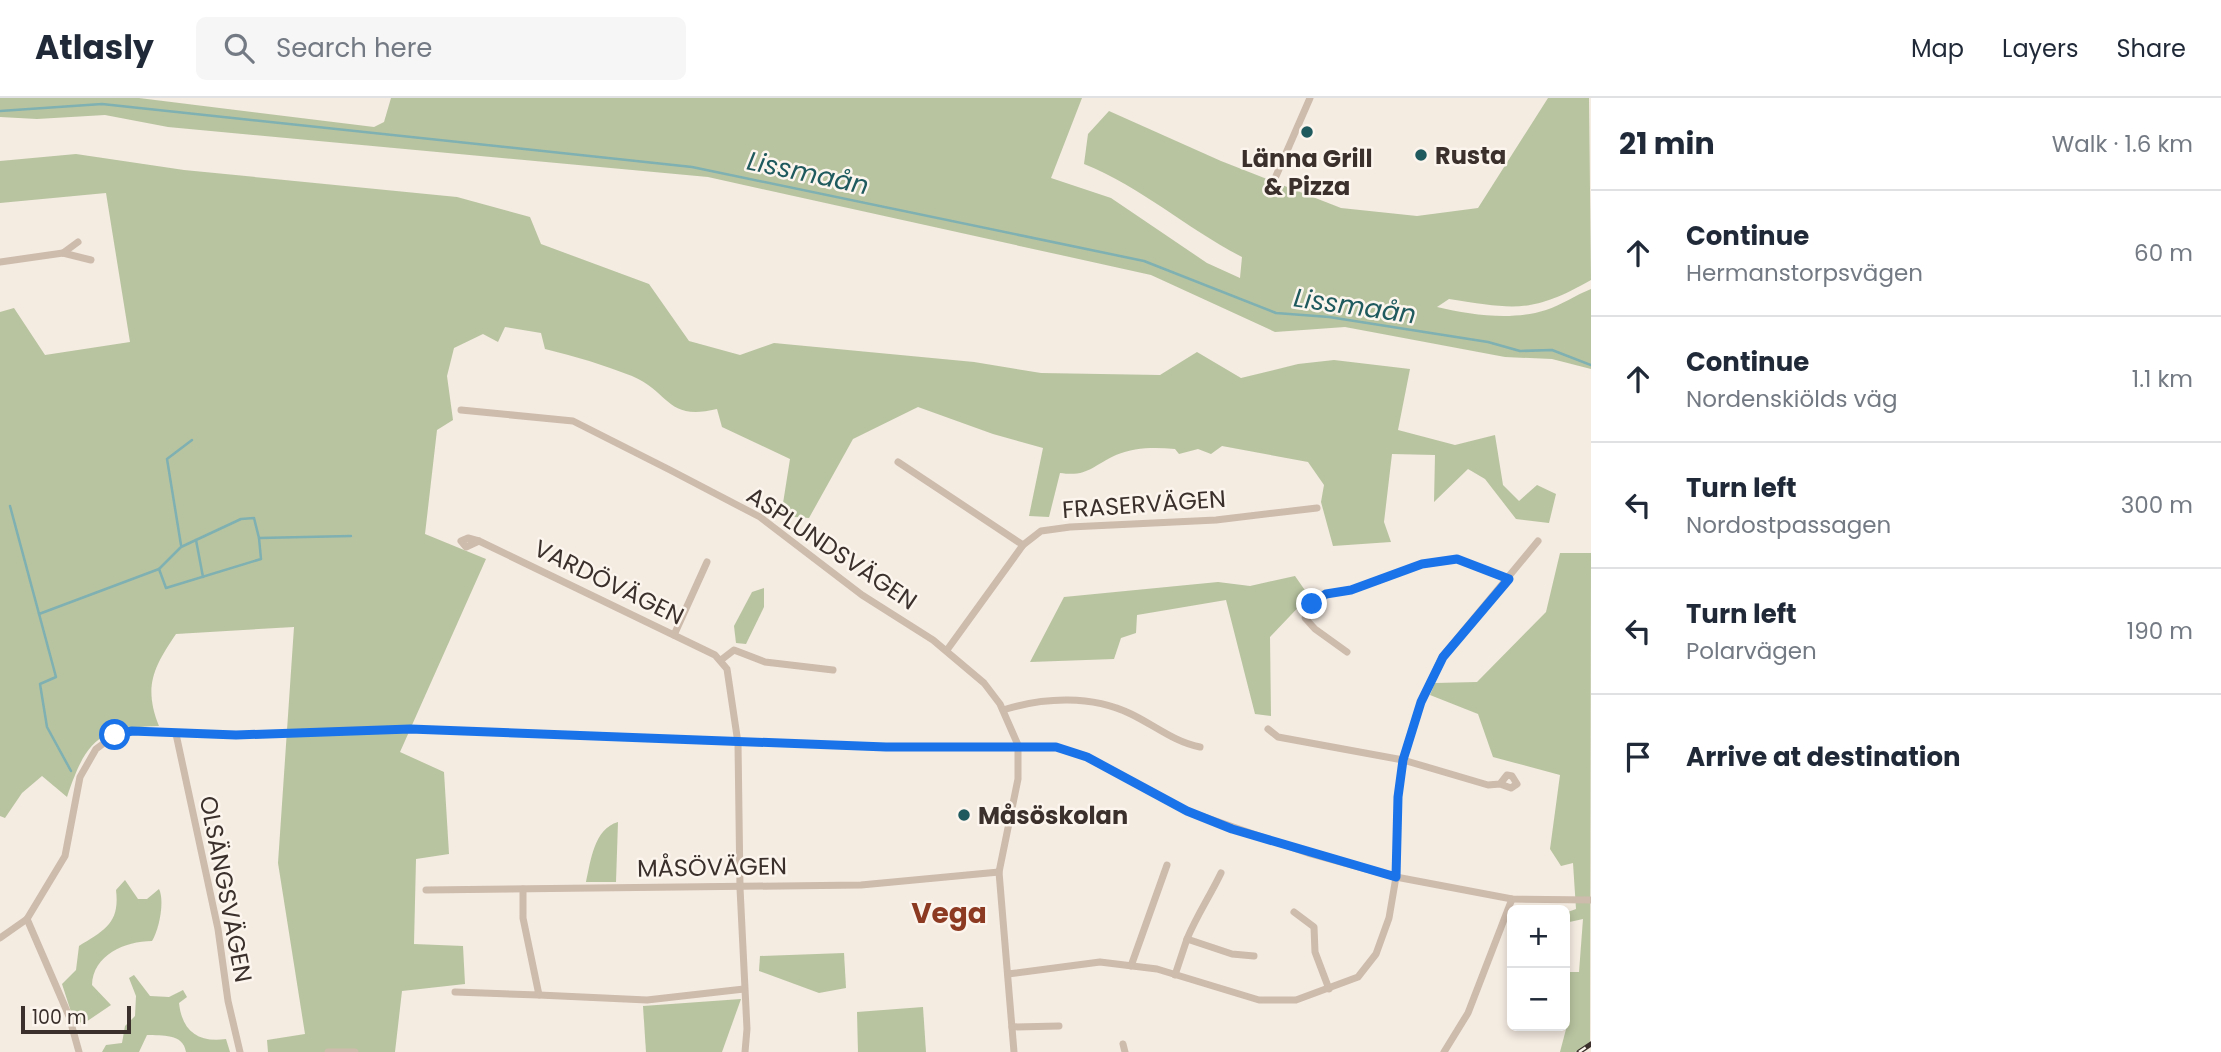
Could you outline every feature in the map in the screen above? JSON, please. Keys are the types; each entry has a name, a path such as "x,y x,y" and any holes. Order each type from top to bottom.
{"street":[{"path":"1276,176 1310,98"},
{"path":"63,253 78,242"},
{"path":"0,262 63,253 91,260"},
{"name":"ASPLUNDSVÄGEN","path":"461,410 563,419 583,425 760,517 862,595 947,650 984,683 1003,710 1018,745"},
{"path":"898,462 1023,545"},
{"name":"FRASERVÄGEN","path":"947,650 1023,545 1041,531 1070,527 1216,520 1317,508"},
{"name":"VARDÖVÄGEN","path":"479,541 721,660"},
{"path":"1008,974 1100,962 1175,975 1259,1000 1296,1000 1358,977 1376,954 1389,918 1396,877 1398,797 1403,760 1421,702 1443,657 1538,541"},
{"path":"1347,652 1315,629 1305,618 1312,604 1326,594 1351,590 1422,564 1457,559 1509,579"},
{"path":"674,635 707,562"},
{"path":"745,1052 738,743 727,670 721,660 734,650 765,662 833,670"},
{"path":"1003,710 1052,702 1091,700 1130,713 1186,744 1199,747"},
{"path":"0,938 27,919 65,856 80,778 96,749 115,735 124,733 410,729 897,748 1018,745 1056,747 1087,757 1187,811 1232,829 1396,877 1512,898 1591,900"},
{"path":"1268,729 1278,737 1403,760 1488,785 1500,784"},
{"name":"OLSÄNGSVÄGEN","path":"176,734 218,929 228,1001 240,1052"},
{"path":"1014,1052 999,872 1018,779 1018,745"},
{"path":"1131,966 1167,865"},
{"name":"MÅSÖVÄGEN","path":"426,890 740,888 860,884 999,872"},
{"path":"1175,975 1198,911 1205,905 1221,873"},
{"path":"523,889 523,918 538,995"},
{"path":"1444,1052 1468,1013 1512,898"},
{"path":"1294,912 1314,927 1315,952 1329,989"},
{"path":"27,919 69,1016 79,1052"},
{"path":"1187,939 1232,954 1254,956"},
{"path":"455,992 647,1000 744,989"},
{"path":"1012,1027 1059,1026"},
{"path":"328,1052 355,1052"}],"green space":[{"path":"0,98 139,98 374,127 384,122 391,98 1082,98 1051,178 1111,198 1207,263 1240,278 1242,257 1145,196 1084,164 1088,134 1109,111 1221,161 1341,208 1417,216 1478,208 1548,98 1589,98 1591,280 1537,304 1507,306 1449,299 1437,307 1477,314 1519,315 1546,310 1591,289 1591,369 1552,359 1505,357 1345,327 1275,332 1151,275 708,177 168,127 105,115 37,119 0,117"},
{"path":"76,154 184,170 457,197 530,217 541,244 649,284 689,341 740,355 774,343 974,362 1041,373 1160,375 1197,352 1241,378 1298,364 1334,360 1410,369 1398,430 1455,445 1495,435 1503,485 1519,501 1537,485 1556,494 1549,523 1516,519 1485,479 1468,469 1434,502 1435,455 1392,454 1384,522 1391,542 1333,546 1321,502 1324,485 1308,462 1222,446 1211,454 1198,449 1179,454 1175,449 1153,448 1123,452 1084,472 1060,473 1049,517 1029,516 1043,448 993,434 918,407 853,439 809,518 781,516 790,459 722,427 717,409 700,412 678,408 632,376 545,349 541,333 505,327 498,342 483,334 454,348 447,376 453,420 437,430 425,534 486,559 400,752 444,772 449,854 416,859 414,944 463,946 465,984 402,991 395,1052 268,1052 267,1040 305,1034 278,863 294,627 176,634 153,677 152,699 159,726 122,730 98,740 81,762 67,797 42,776 22,793 5,818 0,816 0,312 14,308 45,355 130,342 106,193 0,203 0,161"},
{"path":"1560,553 1591,553 1590,1044 1575,1052 1560,1052 1566,1031 1570,1031 1570,972 1579,972 1583,919 1570,922 1570,911 1576,909 1573,863 1561,866 1550,849 1560,775 1493,757 1478,714 1430,695 1435,683 1477,682 1546,612"},
{"path":"1295,576 1309,596 1270,637 1271,716 1255,714 1226,600 1137,615 1136,633 1121,638 1114,659 1030,662 1064,597 1218,582 1250,586"},
{"path":"764,588 764,607 746,644 736,643 734,626 752,592"},
{"path":"618,822 616,882 586,882 599,838 604,831"},
{"path":"125,880 138,899 147,899 159,889 161,908 157,930 152,941 121,947 98,965 92,985 111,1005 83,1024 73,1018 62,984 76,970 79,946 103,930 113,918 117,901 116,890"},
{"path":"844,953 846,988 819,993 759,971 760,956"},
{"path":"134,975 150,996 169,997 183,990 187,997 179,1003 188,1028 200,1037 226,1039 230,1052 186,1052 181,1041 165,1036 147,1035 139,1052 102,1052 106,1045 122,1043 125,1026 135,1016 136,996 129,978"},
{"path":"741,999 722,1052 646,1052 643,1006"},
{"path":"923,1007 926,1052 858,1052 857,1012"}],"waterway":[{"name":"Lissmaån","path":"0,111 102,104 692,167 1144,261 1276,313 1329,317 1488,342 1520,351 1552,350 1591,365"},
{"path":"181,545 167,459 192,440"},
{"path":"10,506 56,677 40,684 47,727 71,771"},
{"path":"39,614 159,569 181,547 241,519 254,518 259,538"},
{"path":"159,569 166,588 261,559 259,538 351,536"},
{"path":"196,540 203,577"}],"railway":[{"path":"1579,1052 1591,1044"}],"place":[{"name":"Länna Grill & Pizza","path":"1307,132"},
{"name":"Rusta","path":"1421,155"},
{"name":"Måsöskolan","path":"964,815"}],"district":[{"name":"Vega","path":"949,913"}],"route":[{"path":"115,735 132,731 236,735 296,730 410,729 738,743 886,747 1056,747 1087,757 1187,811 1232,829 1396,877 1399,845 1398,797 1403,760 1421,702 1443,657 1509,579 1457,559 1422,564 1351,590 1326,594 1312,604"}]}
